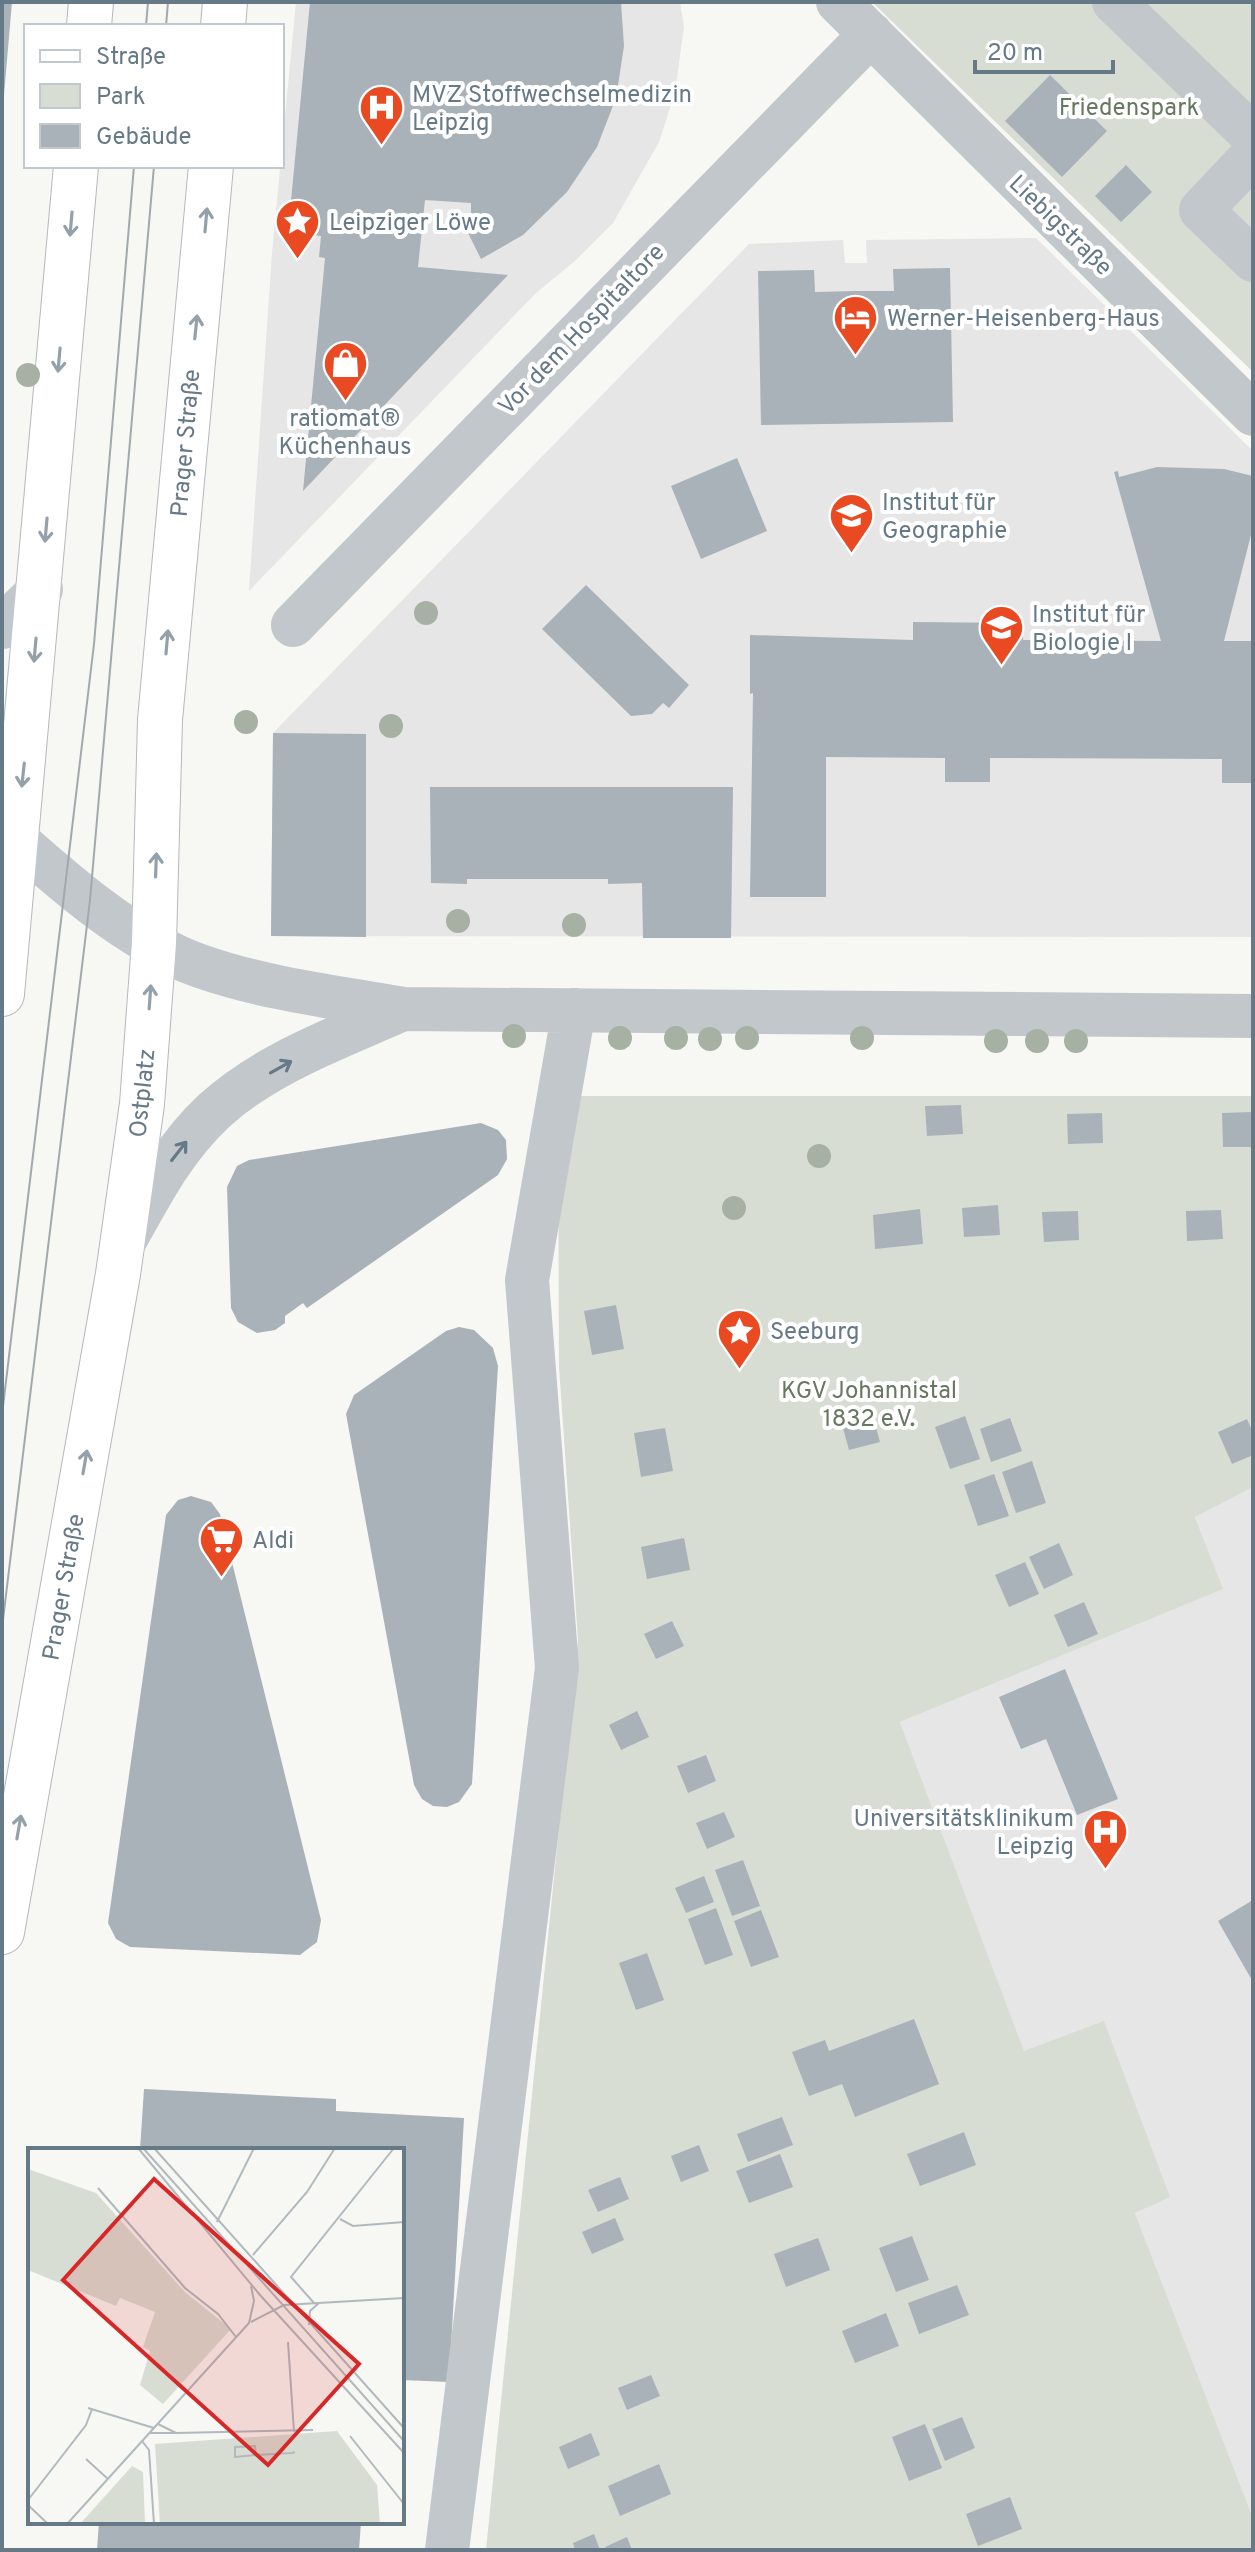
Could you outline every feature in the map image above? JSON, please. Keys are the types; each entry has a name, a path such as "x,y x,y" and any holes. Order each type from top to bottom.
{"main road":[{"path":"89,24 91,2"},
{"path":"223,24 225,2"},
{"path":"2,994 9,833 41,589 76,168"},
{"name":"Prager Straße","path":"160,720 211,168"},
{"name":"Ostplatz","path":"124,1242 142,1104 154,943 160,720"},
{"name":"Prager Straße","path":"2,1932 124,1242"}],"street":[{"name":"Liebigstraße","path":"838,2 1253,414"},
{"path":"1114,2 1253,136"},
{"name":"Vor dem Hospitaltore","path":"293,625 871,34"},
{"path":"1253,155 1201,210 1253,260"},
{"path":"2,627 41,589"},
{"path":"9,833 65,882 154,943 197,965 226,975 403,1009 1253,1016"},
{"path":"124,1242 166,1167 216,1110 255,1081 306,1053 403,1009"},
{"path":"447,2550 557,1668 527,1280 574,1010"}],"shaded area":[{"path":"296,2 680,2 684,27 675,92 659,142 613,223 576,260 535,294 249,591 272,253 280,168 284,168 284,128"},
{"name":"Institut für Geographie","path":"1036,238 1253,451 1253,937 271,936 273,733 749,244 843,240 845,263 867,263 866,240"},
{"name":"Universitätsklinikum Leipzig","path":"1253,1487 1253,2518 1135,2213 1169,2196 1104,2022 1024,2052 900,1722 1222,1589 1195,1516"}],"green space":[{"name":"Friedenspark","path":"872,2 1253,2 1253,372"},
{"name":"KGV Johannistal 1832 e.V.","path":"558,1096 1253,1096 1253,1487 1195,1517 1223,1589 900,1722 1024,2051 1104,2021 1170,2197 1135,2213 1253,2518 1253,2550 486,2550 578,1640 559,1367"}],"building":[{"path":"2,2 12,2 4,95 2,94"},
{"path":"310,2 621,2 624,46 616,98 597,147 567,192 523,235 481,259 461,219 471,214 471,203 425,200 418,267 508,275 303,491 325,258 319,257 321,236 288,232"},
{"path":"1050,75 1107,131 1062,177 1005,121"},
{"path":"1126,165 1152,192 1121,222 1095,196"},
{"name":"Werner-Heisenberg-Haus","path":"950,268 953,422 761,425 758,271 814,270 815,292 894,291 893,269"},
{"path":"737,458 767,531 701,559 671,486"},
{"name":"Institut für Biologie I","path":"1157,467 1224,469 1253,476 1253,527 1224,641 1253,641 1253,783 1222,783 1222,759 990,758 990,782 945,782 945,758 826,757 826,897 750,897 753,693 750,694 750,635 913,640 913,622 1023,623 1023,640 1161,641 1114,472 1118,471 1119,477"},
{"path":"586,585 689,685 669,708 663,703 652,714 631,716 542,629"},
{"path":"273,733 366,734 366,937 271,936"},
{"path":"430,787 733,787 731,938 643,938 642,883 608,884 608,879 467,879 467,884 431,883"},
{"path":"961,1105 963,1134 927,1136 925,1106"},
{"path":"1253,1112 1253,1147 1223,1147 1222,1113"},
{"path":"1102,1113 1103,1143 1068,1144 1067,1114"},
{"path":"481,1123 498,1130 506,1140 507,1159 498,1175 307,1308 303,1303 285,1316 285,1323 275,1330 257,1333 238,1322 231,1308 227,1187 237,1166 249,1160"},
{"path":"998,1205 1000,1235 964,1237 962,1208"},
{"path":"920,1209 923,1244 875,1249 873,1215"},
{"path":"1221,1210 1223,1239 1187,1241 1186,1211"},
{"path":"1078,1211 1079,1240 1044,1242 1042,1212"},
{"path":"616,1305 624,1349 592,1355 584,1311"},
{"path":"459,1327 474,1330 493,1348 498,1366 472,1784 459,1802 447,1807 433,1806 422,1799 414,1785 346,1414 354,1395 446,1331"},
{"path":"871,1409 880,1442 849,1450 840,1417"},
{"path":"965,1416 980,1459 950,1469 935,1427"},
{"path":"1010,1418 1022,1451 991,1462 980,1429"},
{"path":"1247,1419 1253,1433 1253,1455 1232,1464 1218,1432"},
{"path":"665,1428 673,1471 641,1477 634,1433"},
{"path":"1032,1461 1046,1503 1016,1513 1002,1472"},
{"path":"994,1474 1009,1516 978,1526 964,1485"},
{"path":"191,1496 211,1502 220,1514 321,1920 317,1942 300,1955 130,1947 116,1939 108,1923 166,1515 178,1500"},
{"path":"684,1538 690,1570 647,1579 641,1547"},
{"path":"1059,1543 1073,1575 1044,1589 1029,1557"},
{"path":"1025,1562 1039,1594 1009,1607 995,1575"},
{"path":"1084,1602 1098,1634 1068,1647 1054,1615"},
{"path":"672,1621 684,1646 656,1659 644,1634"},
{"path":"1065,1669 1118,1799 1077,1815 1046,1739 1021,1749 999,1697"},
{"path":"637,1711 649,1737 621,1750 609,1725"},
{"path":"706,1755 716,1781 688,1793 677,1766"},
{"path":"724,1812 735,1837 707,1849 696,1823"},
{"path":"743,1860 760,1906 732,1916 715,1870"},
{"path":"704,1876 714,1902 686,1913 675,1888"},
{"path":"1253,1900 1253,1982 1218,1921"},
{"path":"716,1908 733,1955 705,1965 688,1919"},
{"path":"761,1910 779,1957 751,1967 734,1921"},
{"path":"647,1953 664,2000 636,2010 619,1963"},
{"path":"914,2019 939,2084 855,2117 842,2084 809,2096 792,2052 825,2040 829,2051"},
{"path":"144,2089 336,2099 336,2111 464,2118 449,2382 404,2380 404,2148 140,2148"},
{"path":"782,2117 793,2145 748,2162 737,2134"},
{"path":"964,2132 976,2165 920,2186 907,2154"},
{"path":"699,2145 709,2171 681,2182 671,2156"},
{"path":"780,2154 793,2187 749,2203 736,2171"},
{"path":"620,2177 629,2199 598,2212 588,2190"},
{"path":"615,2218 624,2240 592,2254 582,2232"},
{"path":"912,2236 929,2280 896,2292 879,2248"},
{"path":"818,2238 830,2270 786,2287 774,2254"},
{"path":"957,2285 969,2315 919,2334 908,2303"},
{"path":"886,2313 899,2346 855,2363 842,2331"},
{"path":"651,2375 660,2396 627,2410 618,2388"},
{"path":"962,2417 975,2448 945,2461 932,2429"},
{"path":"925,2424 942,2468 909,2481 892,2437"},
{"path":"591,2433 600,2455 568,2469 559,2447"},
{"path":"659,2464 671,2494 620,2516 608,2486"},
{"path":"1010,2497 1022,2529 978,2546 966,2514"},
{"path":"99,2524 361,2524 359,2550 97,2550"},
{"path":"594,2534 600,2550 575,2550 573,2543"},
{"path":"627,2537 632,2550 607,2550 605,2547"}],"tram line":[{"path":"146,24 148,2"},
{"path":"166,24 168,2"},
{"path":"2,1415 94,644 134,168"},
{"path":"2,1628 90,900 154,168"}],"place":[{"name":"MVZ Stoffwechselmedizin Leipzig","path":"381,147"},
{"name":"Leipziger Löwe","path":"298,261"},
{"name":"Werner-Heisenberg-Haus","path":"856,357"},
{"name":"ratiomat® Küchenhaus","path":"345,403"},
{"name":"Institut für Geographie","path":"851,555"},
{"name":"Institut für Biologie I","path":"1001,667"},
{"name":"Seeburg","path":"739,1370"},
{"name":"Aldi","path":"221,1579"},
{"name":"Universitätsklinikum Leipzig","path":"1105,1871"}]}
